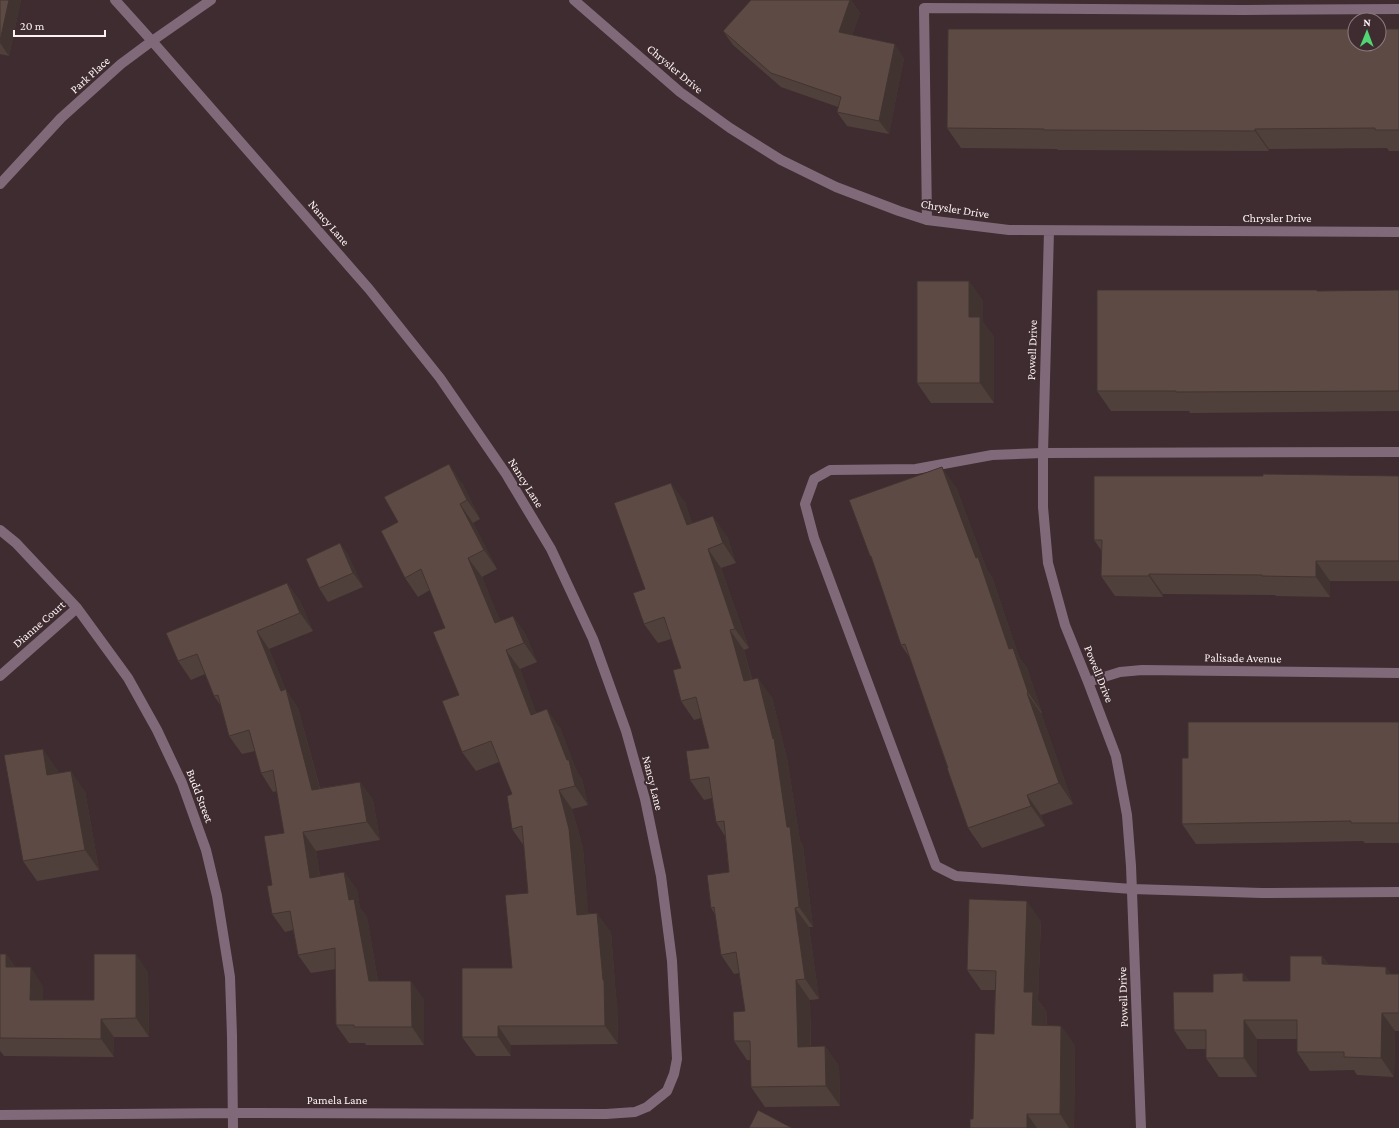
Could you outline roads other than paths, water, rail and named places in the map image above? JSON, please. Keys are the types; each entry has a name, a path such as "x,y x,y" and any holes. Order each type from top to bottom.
{"street":[{"name":"Nancy Lane","path":"115,0 152,40 369,289 435,372 506,474 551,549 593,639 626,731 645,799 661,876 672,961 677,1059 674,1074 667,1090"},
{"name":"Park Place","path":"0,184 61,118 122,64 152,40 211,0"},
{"name":"Chrysler Drive","path":"574,0 680,92 730,128 781,160 836,187 927,220 1009,230 1399,232"},
{"path":"927,220 924,8 1235,10 1399,9"},
{"name":"Powell Drive","path":"1049,231 1043,453 1043,508 1048,563 1065,626 1116,756 1127,814 1131,866 1141,1128"},
{"path":"1399,452 1043,453 992,455 916,469 830,470 814,479 805,504 816,546 936,866 956,876 1132,889 1262,893 1399,892"},
{"name":"Budd Street","path":"0,530 16,543 77,608 128,678 157,730 182,783 206,850 217,896 230,977 233,1128"},
{"name":"Dianne Court","path":"0,676 77,608"},
{"name":"Palisade Avenue","path":"1088,682 1120,672 1142,670 1399,673"},
{"name":"Pamela Lane","path":"0,1115 233,1113 606,1114 634,1112 647,1107 667,1090"}]}
